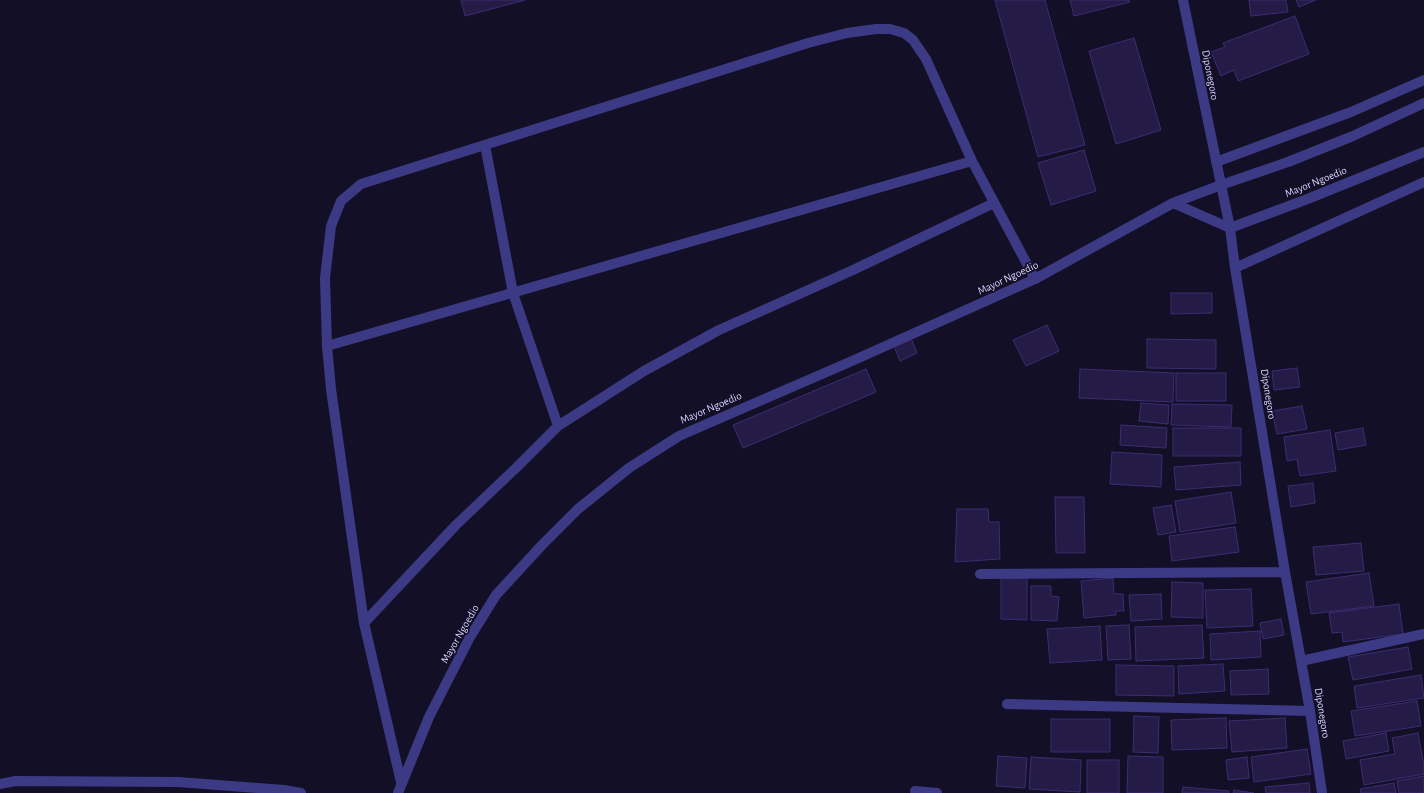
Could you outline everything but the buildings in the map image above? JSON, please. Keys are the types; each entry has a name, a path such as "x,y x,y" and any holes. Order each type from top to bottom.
{"street":[{"name":"Diponegoro","path":"1183,0 1230,228 1235,268 1285,572 1310,711 1322,793"},
{"path":"401,782 364,624 331,389 327,346 325,278 331,226 341,201 361,184 808,43 847,33 876,29 890,29 904,33 914,40 926,58 972,161 1035,280"},
{"path":"1216,162 1351,112 1424,80"},
{"name":"Mayor Ngoedio","path":"398,793 401,782 429,717 470,637 496,595 542,545 578,509 629,468 679,436 1035,280 1173,203 1288,162 1353,136 1424,103"},
{"path":"486,145 513,293 558,426"},
{"name":"Mayor Ngoedio","path":"1230,228 1424,152"},
{"path":"327,346 972,161"},
{"path":"1235,268 1424,182"},
{"path":"364,624 456,525 558,426 644,371 719,330 853,270 994,202"},
{"path":"1173,203 1230,228"},
{"path":"980,574 1285,572"},
{"path":"1301,661 1424,634"},
{"path":"1007,704 1310,711"},
{"path":"0,784 15,781 178,782 284,790 301,793"},
{"path":"915,791 937,793"}]}
